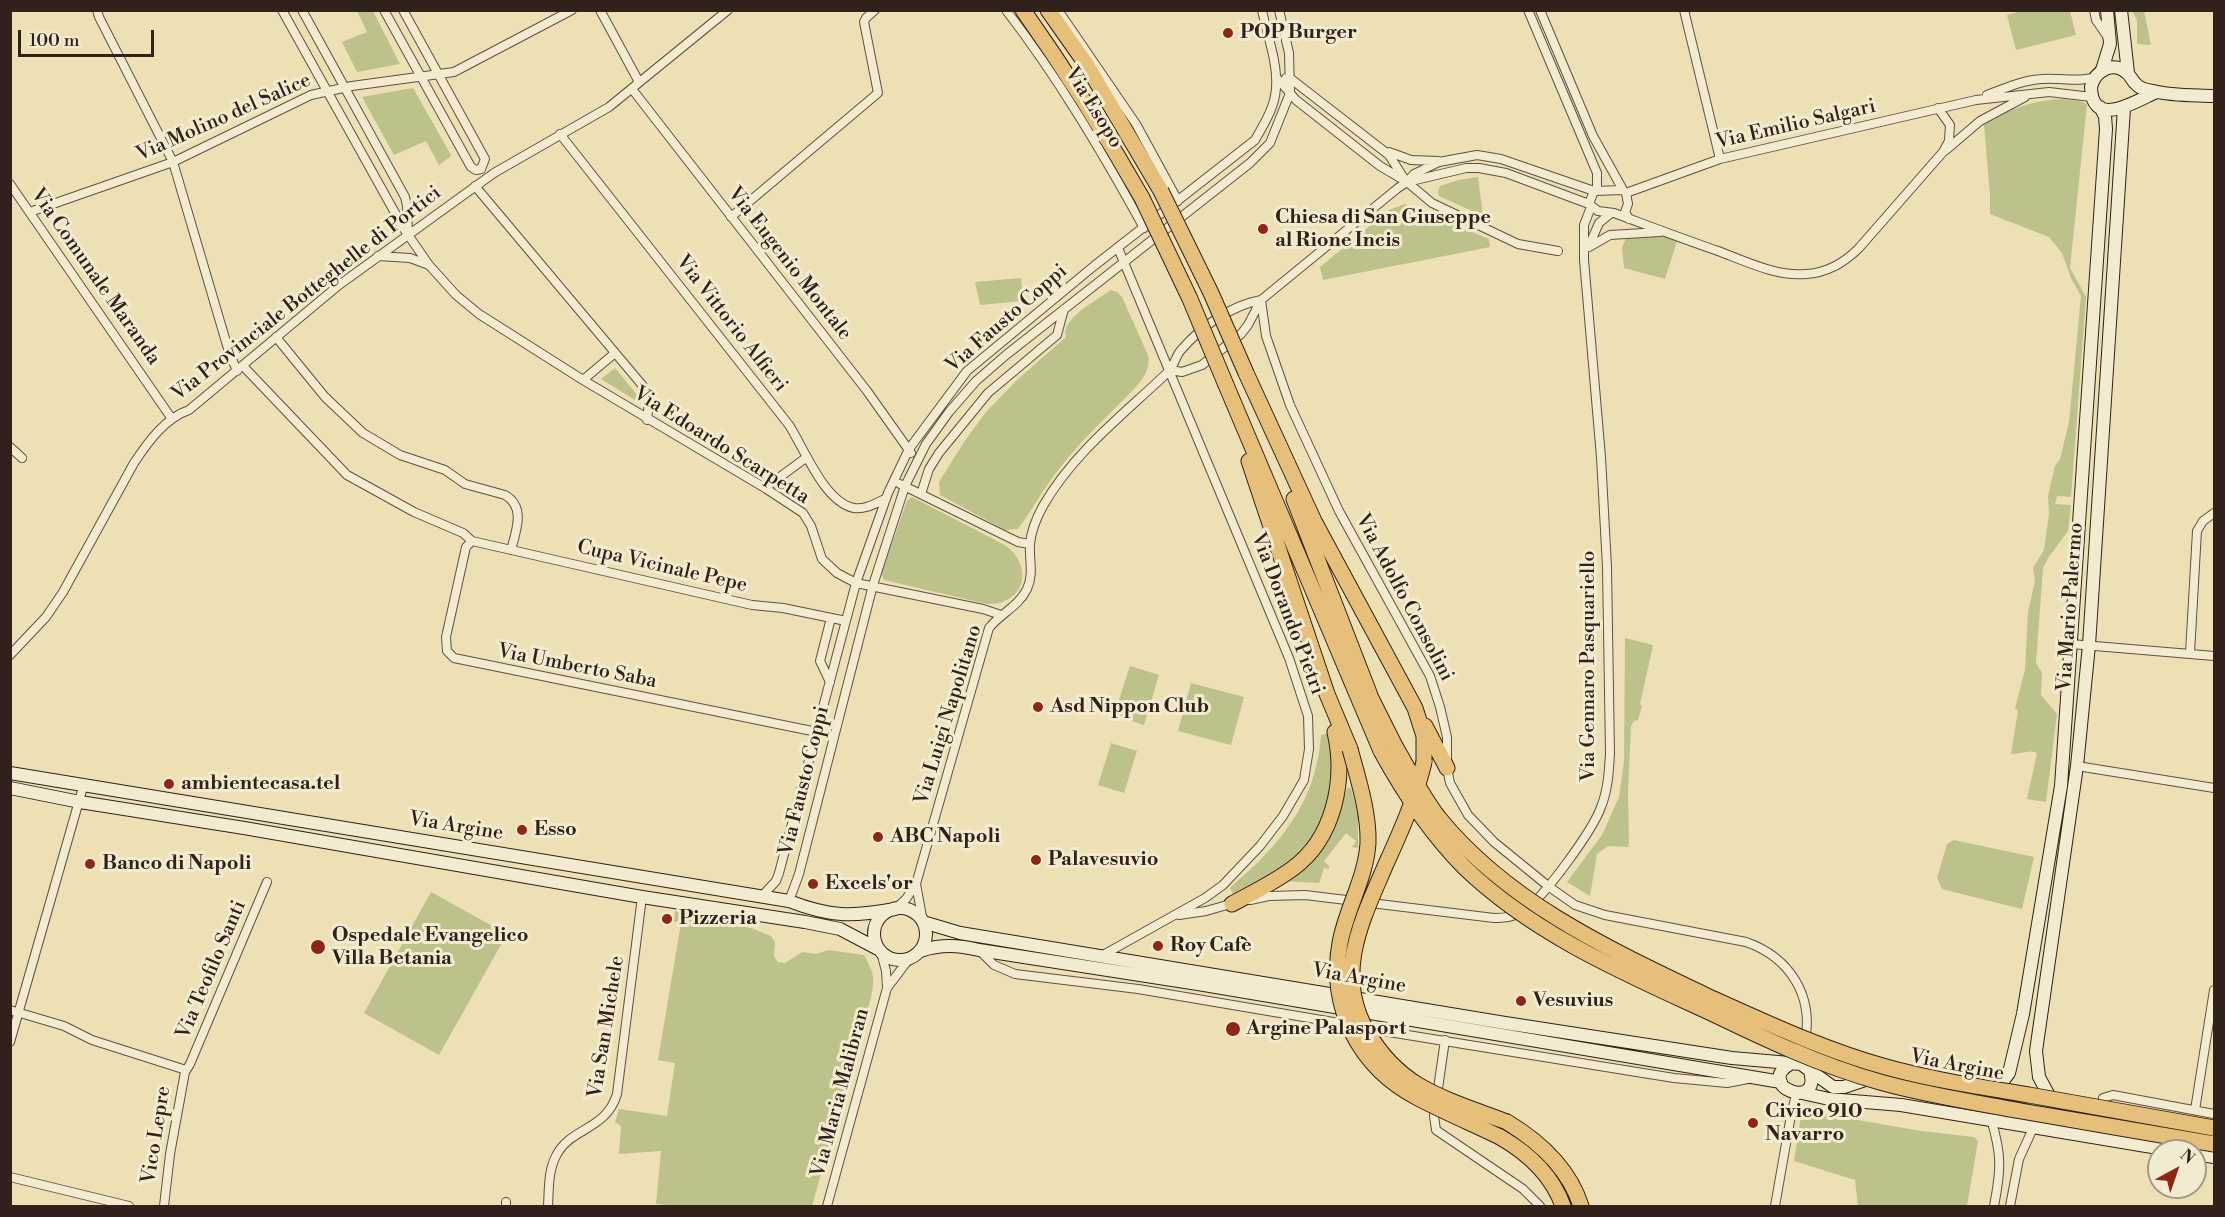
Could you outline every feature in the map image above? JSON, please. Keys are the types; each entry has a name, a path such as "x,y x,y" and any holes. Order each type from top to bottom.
{"highway":[{"path":"1023,10 1105,133 1142,198 1190,299 1388,749 1415,782 1439,818 1478,859 1509,885 1556,917 1602,944 1767,1023 1826,1047 1884,1066 1939,1080 2214,1128"},
{"path":"1048,10 1086,64 1161,191 1211,294 1314,521 1436,743 1447,768"},
{"path":"1246,373 1371,698 1403,791 1428,827 1465,868 1501,898 1550,933 1666,993 1821,1063 1879,1082 1935,1096 2214,1144"},
{"path":"1235,405 1248,458 1327,694 1350,749 1367,820 1368,844 1363,870 1346,917 1339,945 1337,974 1344,1017 1368,1059 1388,1078 1417,1098 1532,1139 1556,1161 1581,1206"},
{"path":"1232,904 1294,868 1314,845 1327,823 1335,804 1340,777 1340,752 1327,694"},
{"path":"1415,708 1424,736 1424,762 1412,802 1359,926 1353,957 1352,988 1355,1003 1365,1028 1386,1060 1402,1074 1437,1095 1504,1130 1539,1167 1555,1188 1563,1206"}],"street":[{"path":"97,10 173,162 229,352 240,368"},
{"name":"Via Edoardo Scarpetta","path":"282,10 408,234 429,265 466,304 647,420 765,488 805,515 822,559 837,573 856,583 983,609 1001,615"},
{"path":"302,10 405,197 408,234"},
{"path":"384,10 471,167 476,170 481,169"},
{"path":"403,10 484,159 481,169"},
{"name":"Via Molino del Salice","path":"30,212 173,162 304,97 345,87 438,75 465,67 572,10"},
{"path":"600,10 639,82"},
{"name":"Via Provinciale Botteghelle di Portici","path":"10,655 46,617 63,592 134,463 172,418 189,410 339,285 378,256 487,178 560,134 597,115 728,10"},
{"path":"731,217 878,93 864,22 875,10"},
{"name":"Via Esopo","path":"1006,10 1037,50 1098,145 1144,228"},
{"name":"Via Esopo","path":"1058,10 1136,124 1178,201"},
{"path":"1262,10 1276,77 1290,93 1380,166 1407,182 1432,203 1518,244 1558,251"},
{"name":"Via Fausto Coppi","path":"789,901 799,874 873,585 904,486 916,462 949,412 976,381 1259,155 1270,143 1290,93 1291,79 1289,53 1279,10"},
{"path":"1381,148 1411,160 1439,162 1470,156 1490,156 1595,191 1598,173 1528,10"},
{"path":"1540,10 1597,145 1625,192 1628,204 1625,214 1629,219"},
{"path":"1684,10 1720,159"},
{"path":"2094,10 2096,20 2109,40"},
{"path":"2107,10 2109,51 2091,87 2096,102 2112,111 2156,92"},
{"path":"2121,10 2130,76 2135,90 2127,106"},
{"path":"2098,74 2114,68 2130,76 2142,88 2156,92 2214,96"},
{"name":"Via Emilio Salgari","path":"1595,191 1625,192 1720,159 1976,99 2017,83 2043,79 2082,80 2098,74"},
{"path":"1276,77 1291,79 1381,148 1392,158 1407,182"},
{"name":"Via Fausto Coppi","path":"761,897 776,881 779,873 856,583 885,499 909,449 967,371 1118,248 1256,140 1273,104 1276,77"},
{"name":"Via Eugenio Montale","path":"632,89 867,390 916,462"},
{"name":"Via Emilio Salgari","path":"1976,99 2062,92 2096,102"},
{"path":"1407,182 1466,168 1492,169 1779,271 1805,274 1827,270 1850,257 1943,152 1980,122 2031,94"},
{"name":"Via Mario Palermo","path":"1994,1093 2009,1073 2023,1014 2061,786 2106,129 2105,116 2096,102"},
{"name":"Via Mario Palermo","path":"2053,1103 2039,1077 2036,1051 2077,766 2089,645 2127,106"},
{"path":"1938,108 1950,125 1949,141 1943,152"},
{"name":"Via Vittorio Alfieri","path":"560,134 789,425 828,489 849,506 861,508 885,499"},
{"name":"Via Luigi Napolitano","path":"1170,370 1182,372 1193,370 1210,359 1241,334 1261,300 1414,174 1439,162"},
{"path":"481,169 487,178"},
{"name":"Via Comunale Maranda","path":"10,184 172,418"},
{"path":"475,186 646,391 650,403 647,420"},
{"name":"Via Gennaro Pasquariello","path":"1179,915 1269,896 1305,895 1502,918 1514,916 1525,910 1548,886 1578,846 1601,808 1610,764 1606,556 1601,458 1584,260 1584,225 1595,191"},
{"path":"1584,260 1599,223 1612,213 1625,208"},
{"path":"1589,247 1610,235 1665,232"},
{"name":"Via Dorando Pietri","path":"1103,955 1179,915 1223,885 1260,846 1283,816 1304,780 1309,749 1308,716 1289,658 1118,248"},
{"path":"378,256 410,258 429,265"},
{"name":"Via Luigi Napolitano","path":"895,909 912,892 916,884 985,637 989,628 1020,600 1026,591 1030,579 1030,544 1042,507 1076,460 1120,415 1170,370 1179,352 1227,311 1236,306 1261,300"},
{"name":"Via Adolfo Consolini","path":"1261,300 1266,336 1290,405 1339,511 1430,676 1447,737 1447,768 1457,799 1468,815 1494,842 1575,905 1589,911 1746,942 1761,947 1776,957 1798,982 1805,1000 1808,1028 1800,1066"},
{"name":"Via Fausto Coppi","path":"921,494 929,470 942,448 988,393 1057,335 1064,309"},
{"path":"276,337 325,397 363,433 400,455 445,470 465,484 511,498 519,514 511,550"},
{"path":"583,380 615,353"},
{"name":"Cupa Vicinale Pepe","path":"240,368 347,475 414,512 463,533 472,541 752,604 846,621"},
{"path":"10,447 22,458"},
{"path":"765,488 807,457"},
{"path":"893,482 1018,542 1030,544"},
{"path":"2190,653 2197,531 2203,521 2214,513"},
{"name":"Via Umberto Saba","path":"472,541 466,547 446,637 447,651 453,658 817,732"},
{"name":"Via Fausto Coppi","path":"830,682 820,661 831,618"},
{"path":"2071,644 2214,656"},
{"path":"2077,766 2214,788"},
{"name":"Via Argine","path":"10,773 83,787 789,901 811,909 845,915 863,915 895,909"},
{"path":"10,1042 15,1012 83,787"},
{"name":"Via Argine","path":"11,791 840,929 879,950"},
{"name":"Via Teofilo Santi","path":"186,1070 267,882"},
{"name":"Via Luigi Napolitano","path":"916,884 923,922"},
{"name":"Via San Michele","path":"548,1206 550,1170 556,1155 574,1137 606,1116 614,1105 642,897"},
{"path":"895,909 904,909 913,912 923,922 926,937 920,951 909,959 896,960 879,950 875,941 875,927 882,915 895,909"},
{"name":"Via Argine","path":"923,922 960,933 1505,1023 1732,1058 1800,1066 1833,1087 1844,1087 1880,1075 1897,1074 2214,1132"},
{"name":"Via Argine","path":"920,951 942,945 961,946 1781,1082"},
{"name":"Via Maria Malibran","path":"827,1206 887,988 886,971 879,950"},
{"name":"Via Argine","path":"979,950 994,965 1015,974 1138,989 1674,1078 1727,1083 1756,1078"},
{"name":"Via Maria Malibran","path":"887,988 909,959"},
{"path":"2195,1110 2214,990"},
{"path":"15,1012 64,1026 101,1043 186,1070"},
{"path":"1445,1040 1434,1116 1436,1130 1523,1189 1540,1206"},
{"path":"1775,1206 1790,1121 1799,1093 1806,1090 1811,1081 1800,1066 1782,1073 1781,1082 1787,1090 1799,1093 1829,1099 1901,1105 2147,1146"},
{"name":"Vico Lepre","path":"164,1206 170,1154 186,1070"},
{"path":"2095,1137 2103,1098 2113,1095 2214,1114"},
{"path":"1991,1119 1998,1142 2001,1170 1994,1206"},
{"path":"2010,1206 2019,1160 2034,1126"},
{"path":"10,1177 129,1206"}],"green space":[{"path":"2026,10 2070,11 2076,35 2016,50 2007,15"},
{"path":"357,11 373,11 400,64 357,72 342,42 367,32"},
{"path":"2132,11 2144,11 2151,45 2137,44 2137,20"},
{"path":"413,88 451,155 439,165 426,141 394,155 362,97"},
{"path":"2062,99 2087,104 2070,268 2086,297 2071,497 2057,496 2055,504 2071,505 2068,531 2043,568 2036,663 2042,673 2041,695 2057,714 2046,802 2027,799 2037,753 2011,754 2018,711 2015,708 2025,670 2028,612 2035,581 2033,568 2044,550 2049,514 2048,496 2069,422 2081,296 2071,278 2062,253 2049,237 1990,214 1984,125 2021,106"},
{"path":"1478,177 1483,216 1439,196 1440,186"},
{"path":"1405,204 1489,239 1490,247 1323,280 1320,267 1389,210"},
{"path":"1652,231 1677,241 1665,279 1624,268 1622,248 1627,235 1645,238"},
{"path":"1021,278 1023,301 980,305 975,282"},
{"path":"1111,290 1122,297 1148,355 1147,369 1135,388 1068,458 1018,529 1005,530 940,495 939,482 986,412 1018,379 1066,337 1066,330 1074,317"},
{"path":"615,368 638,396 637,399 635,400 601,379"},
{"path":"912,497 1011,550 1021,566 1022,575 1018,591 1002,602 987,604 884,580 881,574 907,501"},
{"path":"1625,638 1653,645 1640,704 1642,706 1638,720 1634,721 1631,726 1628,792 1629,843 1628,847 1608,846 1597,854 1590,896 1567,882 1602,835 1619,797 1624,762"},
{"path":"1130,666 1159,675 1144,725 1114,715"},
{"path":"1191,683 1244,697 1231,745 1178,731"},
{"path":"1330,733 1334,767 1326,811 1317,829 1295,857 1278,870 1233,894 1230,888 1274,845 1295,817 1310,787 1321,735"},
{"path":"1111,743 1137,751 1124,793 1098,785"},
{"path":"1347,788 1351,788 1358,815 1358,848 1352,847 1356,841 1346,833 1324,861 1329,869 1324,868 1319,883 1284,881 1330,835"},
{"path":"1954,840 2034,857 2022,909 1942,889 1937,878 1947,844"},
{"path":"431,892 507,934 439,1055 364,1013"},
{"path":"675,911 698,914 709,920 751,928 771,936 775,942 774,956 778,962 785,963 802,952 816,954 828,950 864,955 870,966 873,976 871,998 812,1206 668,1206 656,1204 661,1151 619,1154 621,1126 615,1122 619,1109 667,1116 675,1063 658,1060 681,923 674,922"},
{"path":"1806,1111 1921,1131 1974,1137 1978,1141 1967,1206 1858,1206 1855,1180 1794,1161 1801,1117"}],"place":[{"name":"POP Burger","path":"1228,33"},
{"name":"Chiesa di San Giuseppe al Rione Incis","path":"1263,229"},
{"name":"Asd Nippon Club","path":"1038,707"},
{"name":"ambientecasa.tel","path":"169,784"},
{"name":"Esso","path":"522,830"},
{"name":"ABC Napoli","path":"878,837"},
{"name":"Palavesuvio","path":"1036,860"},
{"name":"Banco di Napoli","path":"90,864"},
{"name":"Excels'or","path":"813,884"},
{"name":"Pizzeria","path":"667,919"},
{"name":"Roy Cafè","path":"1158,946"},
{"name":"Ospedale Evangelico Villa Betania","path":"318,947"},
{"name":"Vesuvius","path":"1521,1001"},
{"name":"Argine Palasport","path":"1233,1029"},
{"name":"Civico 910 Navarro","path":"1753,1123"}]}
